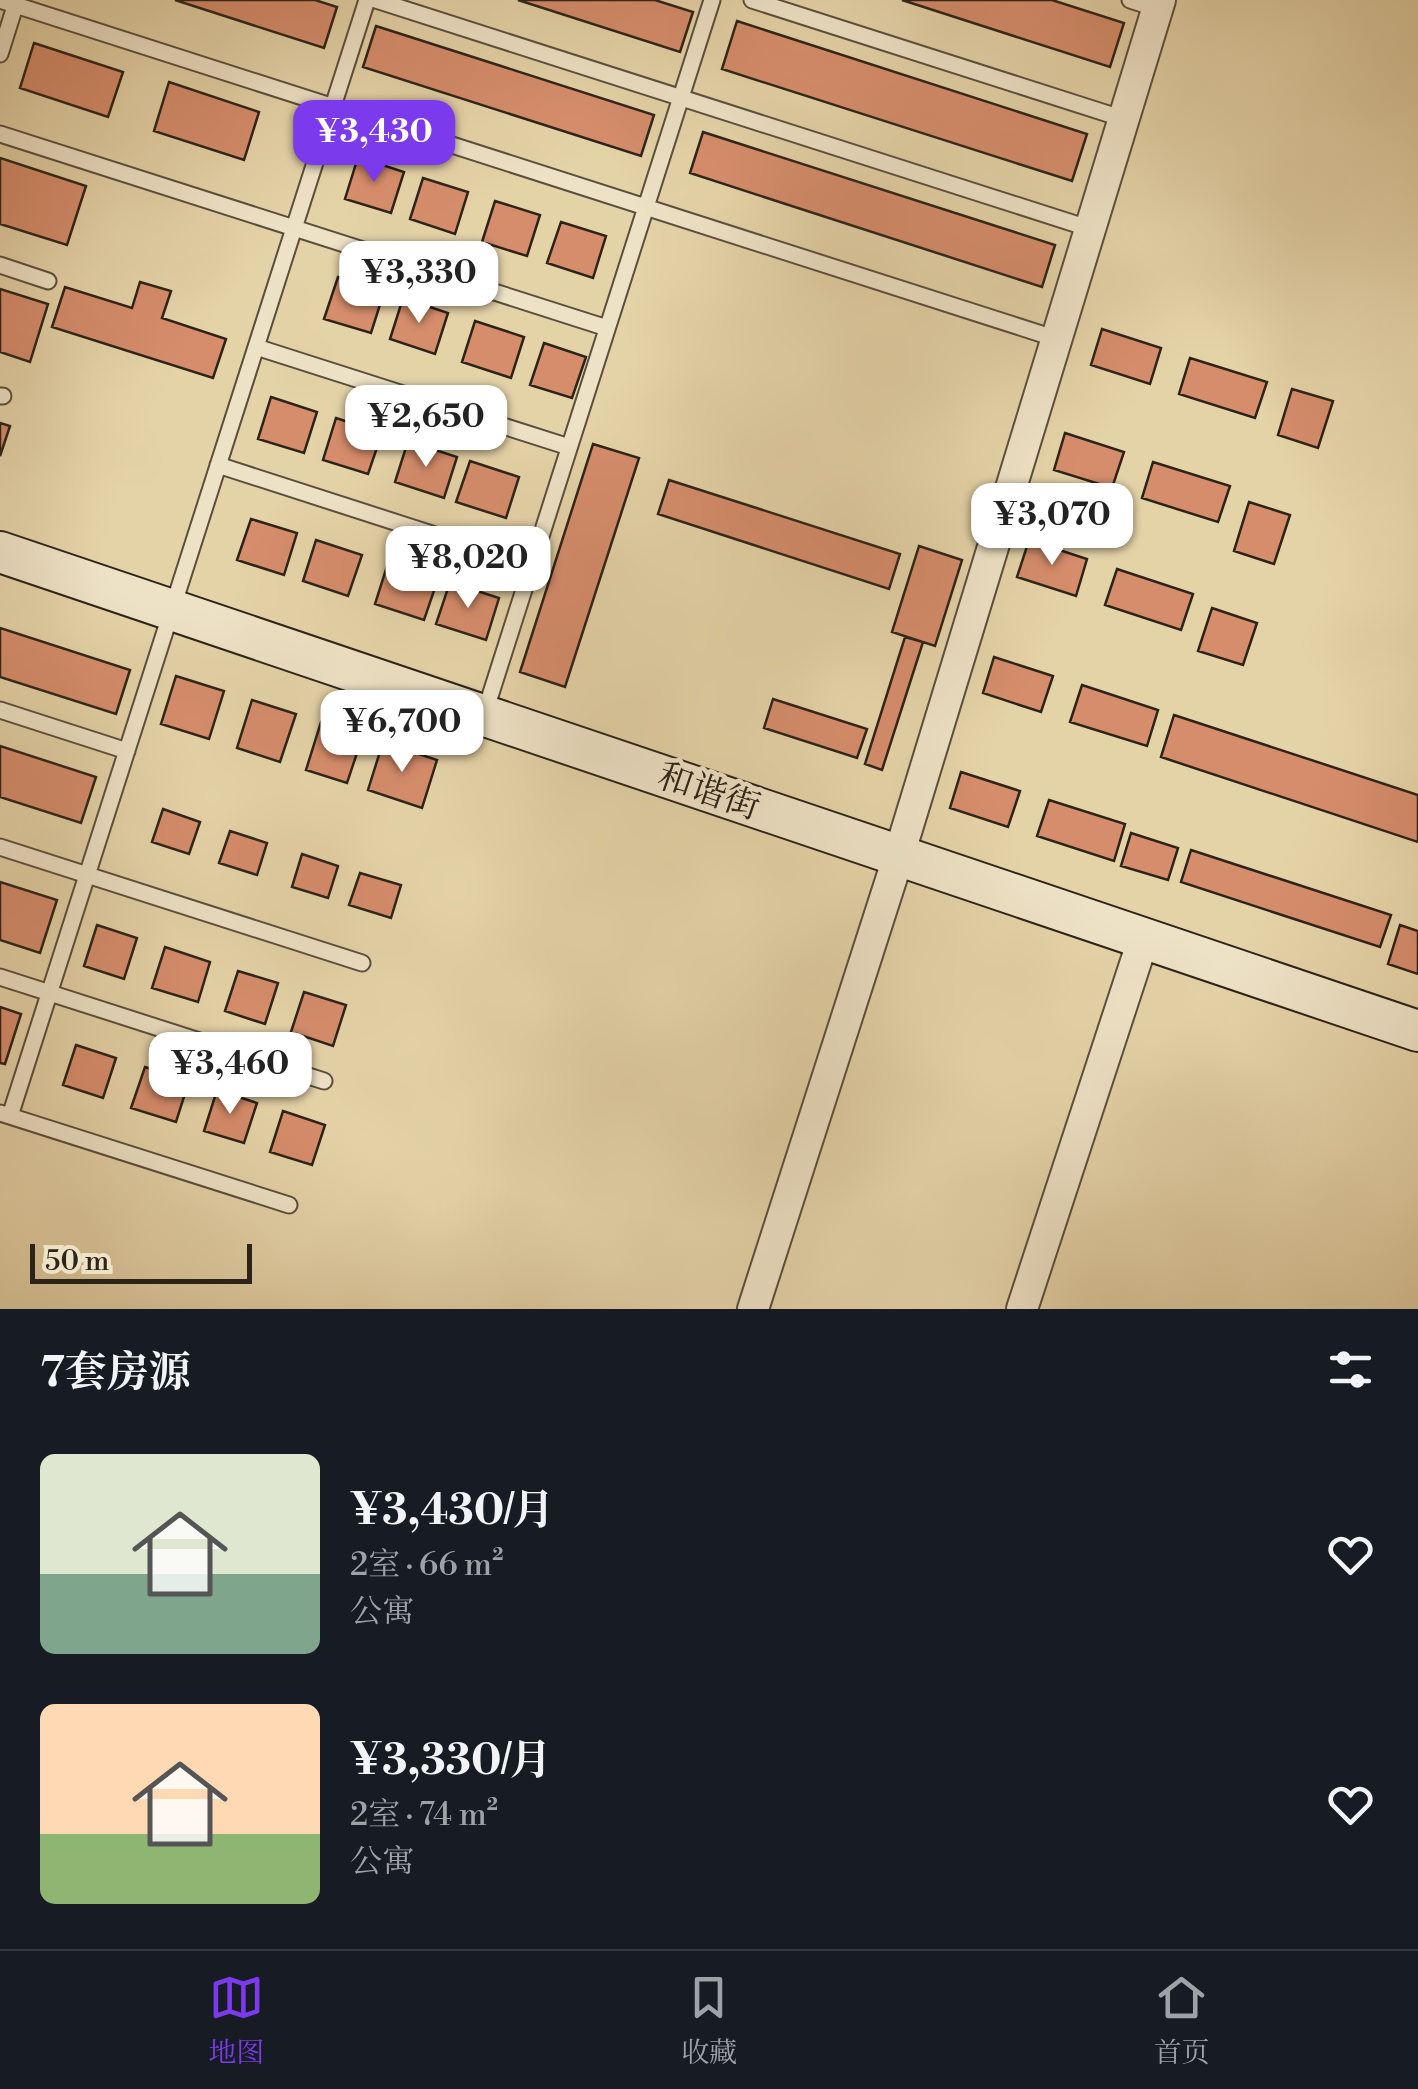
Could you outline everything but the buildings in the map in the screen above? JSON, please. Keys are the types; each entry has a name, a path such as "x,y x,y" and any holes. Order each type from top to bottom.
{"street":[{"path":"753,1309 899,855 1091,229 1124,119 1150,3"},
{"name":"和谐街","path":"0,552 1418,1031"},
{"path":"1022,1309 1144,937"}],"lane":[{"path":"290,1206 5,1114 88,876 366,0"},
{"path":"376,0 1091,229"},
{"path":"484,715 712,0"},
{"path":"752,0 1124,119"},
{"path":"0,54 11,2 1057,339"},
{"path":"0,134 607,328"},
{"path":"0,265 48,281"},
{"path":"256,347 569,448"},
{"path":"218,465 531,566"},
{"path":"0,710 127,750"},
{"path":"0,848 362,964"},
{"path":"0,977 324,1082"}]}
